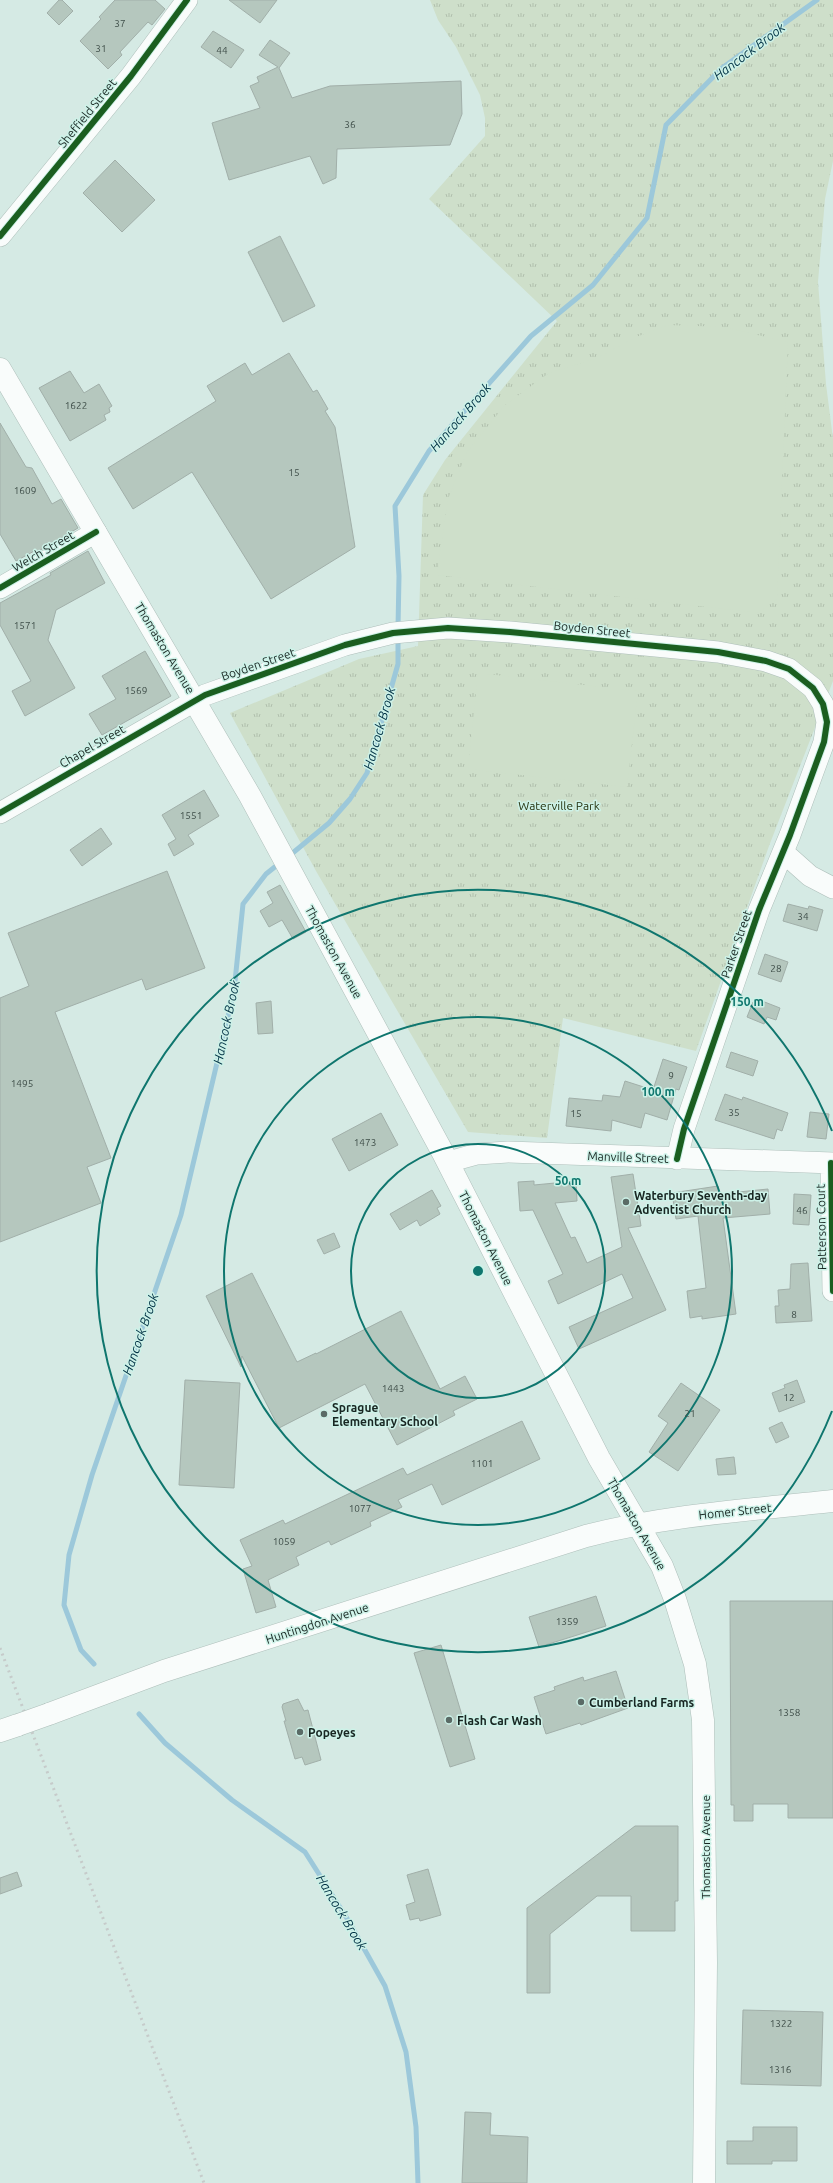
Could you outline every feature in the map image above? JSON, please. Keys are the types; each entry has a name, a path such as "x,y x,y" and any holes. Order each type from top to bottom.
{"main road":[{"name":"Thomaston Avenue","path":"0,369 195,699 273,839 448,1162 599,1458 662,1566 675,1599 692,1649 700,1690 704,1763 706,1963 704,2183"},
{"name":"Homer Street","path":"638,1524 682,1516 833,1501"},
{"name":"Huntingdon Avenue","path":"9,1728 164,1671 570,1541 638,1524"}],"street":[{"name":"Sheffield Street","path":"0,236 131,76 178,4"},
{"name":"Welch Street","path":"0,588 96,532"},
{"name":"Boyden Street","path":"195,699 216,690 345,645 379,636 417,630 448,628 510,632 705,651 766,660 798,674 819,696 826,713 826,728 822,749 783,852"},
{"name":"Chapel Street","path":"0,813 195,699"},
{"path":"783,852 810,876 833,888"},
{"name":"Parker Street","path":"677,1159 684,1129 759,910 783,852"},
{"name":"Manville Street","path":"448,1162 477,1154 508,1152 677,1159 832,1163"},
{"name":"Patterson Court","path":"832,1163 833,1291"}],"green space":[{"name":"Waterville Park","path":"430,0 833,0 833,161 825,199 818,282 826,384 833,439 833,681 769,846 696,1051 563,1018 547,1138 468,1132 316,871 230,713 359,659 418,646 423,495 445,460 557,321 429,199 485,136 485,118 480,95 456,47 438,20"},
{"path":"668,325 724,327 788,342 777,599 758,613 437,575 448,499 467,452 505,405 549,373 597,358 636,337"},
{"path":"478,673 638,691 627,787 468,769"}],"building":[{"path":"59,0 62,0 73,11 59,25 47,13"},
{"path":"115,0 155,0 165,9 152,25 148,22 120,52 122,55 108,69 80,41 101,19 99,17"},
{"path":"229,0 277,0 260,23"},
{"path":"213,31 244,50 231,68 201,47"},
{"path":"270,40 290,53 279,68 292,98 330,86 461,81 462,114 450,145 337,149 336,178 323,184 310,156 229,180 212,123 260,108 250,86 259,82 257,77 278,67 259,55"},
{"path":"115,160 155,200 122,232 83,193"},
{"path":"280,236 315,306 283,322 248,252"},
{"path":"289,353 313,392 317,390 328,409 325,411 335,427 355,547 271,599 192,472 133,509 108,468 216,401 207,386 245,363 252,375"},
{"path":"70,371 84,393 99,384 112,406 109,408 110,412 104,415 106,420 70,441 39,388"},
{"path":"0,423 26,467 32,468 52,504 61,499 78,528 37,552 36,550 16,561 0,534"},
{"path":"88,551 105,583 56,610 48,640 75,688 25,716 12,691 31,681 0,625 0,603 51,575 50,573"},
{"path":"145,651 171,696 102,735 89,714 116,699 102,676"},
{"path":"204,790 219,816 188,835 194,844 174,856 168,844 176,839 162,815"},
{"path":"101,828 112,844 82,866 70,850"},
{"path":"167,871 205,968 146,990 142,979 55,1012 111,1158 87,1167 101,1203 0,1242 0,998 29,986 8,933"},
{"path":"280,885 306,932 293,939 282,920 269,927 260,911 273,903 267,892"},
{"path":"788,904 808,909 809,906 823,910 817,931 783,921"},
{"path":"765,954 788,962 781,982 758,974"},
{"path":"271,1001 273,1033 258,1034 256,1003"},
{"path":"762,1001 780,1008 776,1020 767,1017 764,1024 747,1017 753,1002 761,1005"},
{"path":"731,1052 758,1061 753,1076 726,1067"},
{"path":"663,1059 687,1067 679,1090 676,1089 667,1120 645,1113 641,1128 612,1120 611,1131 566,1126 569,1098 602,1101 603,1095 620,1097 625,1081 653,1090"},
{"path":"725,1094 742,1100 743,1097 788,1113 782,1131 777,1129 774,1139 715,1120"},
{"path":"810,1112 829,1114 826,1139 807,1137"},
{"path":"381,1113 398,1145 349,1171 332,1139"},
{"path":"633,1174 641,1226 628,1228 666,1310 579,1349 569,1327 633,1298 622,1274 558,1304 548,1281 563,1274 533,1210 520,1211 518,1182 534,1181 534,1185 576,1181 577,1201 555,1203 571,1238 575,1237 587,1263 622,1247 611,1177"},
{"path":"718,1186 719,1194 768,1189 770,1214 723,1218 736,1314 702,1319 702,1316 690,1318 687,1291 706,1288 698,1216 676,1219 672,1193"},
{"path":"432,1190 441,1206 437,1208 440,1214 420,1226 417,1220 400,1230 390,1214"},
{"path":"794,1194 811,1195 809,1225 793,1224"},
{"path":"334,1233 340,1247 324,1254 317,1240"},
{"path":"808,1263 812,1321 776,1323 775,1306 779,1306 778,1290 790,1289 791,1264"},
{"path":"252,1273 297,1362 401,1311 440,1389 465,1376 477,1399 453,1411 455,1415 397,1445 365,1384 279,1428 242,1356 241,1367 206,1296"},
{"path":"185,1380 240,1383 234,1488 179,1485"},
{"path":"797,1380 805,1402 779,1412 772,1393 785,1388 784,1385"},
{"path":"681,1383 720,1410 678,1471 649,1452 668,1423 658,1416"},
{"path":"522,1421 540,1459 442,1505 432,1484 398,1500 402,1507 370,1522 371,1526 331,1545 329,1541 296,1557 299,1565 268,1580 276,1607 256,1613 243,1569 252,1566 240,1540 283,1520 285,1524 403,1468 407,1475"},
{"path":"782,1422 789,1437 776,1443 769,1428"},
{"path":"734,1457 736,1474 718,1475 716,1459"},
{"path":"596,1596 606,1626 539,1647 529,1617"},
{"path":"730,1601 833,1601 833,1818 788,1818 788,1804 753,1804 753,1821 734,1821 734,1805 731,1805"},
{"name":"Flash Car Wash","path":"441,1645 475,1759 450,1767 414,1653"},
{"name":"Cumberland Farms","path":"616,1671 628,1708 581,1725 580,1723 546,1734 534,1697 555,1690 554,1687 583,1677 584,1681"},
{"name":"Popeyes","path":"298,1699 304,1711 308,1710 321,1760 305,1765 302,1757 295,1759 284,1721 286,1721 282,1707 283,1704"},
{"path":"635,1826 678,1826 678,1901 675,1901 675,1931 631,1931 631,1896 597,1896 550,1934 550,1993 527,1993 527,1908"},
{"path":"428,1869 441,1915 420,1921 419,1918 410,1920 406,1905 415,1902 407,1875"},
{"path":"17,1872 22,1886 0,1894 0,1878"},
{"path":"743,2010 823,2012 821,2086 741,2084"},
{"path":"465,2112 491,2113 490,2135 528,2137 527,2183 462,2183"},
{"path":"753,2127 797,2127 797,2161 772,2161 772,2164 727,2164 727,2141 753,2141"}],"waterway":[{"name":"Hancock Brook","path":"398,628 399,576 395,506 429,451 531,336 593,285 647,218 666,125 722,68 817,0"},
{"name":"Hancock Brook","path":"289,856 329,823 350,799 367,773 398,664 398,636"},
{"name":"Hancock Brook","path":"94,1664 81,1650 64,1605 69,1555 92,1475 181,1215 234,991 243,904 266,874 281,862"},
{"name":"Hancock Brook","path":"139,1714 165,1743 232,1800 305,1852 348,1920 385,1986 406,2052 416,2127 418,2183"}],"railway":[{"path":"0,1648 204,2183"}],"cycle path":[{"path":"0,236 131,76 187,0"},
{"path":"0,588 96,532"},
{"path":"0,813 205,695 345,645 393,633 448,628 510,632 718,652 766,661 789,669 813,688 823,704 827,722 824,742 790,835 759,910 684,1129 677,1159"},
{"path":"831,1163 833,1291"}],"place":[{"name":"Waterbury Seventh-day Adventist Church","path":"626,1202"},
{"name":"Sprague Elementary School","path":"324,1414"},
{"name":"Cumberland Farms","path":"581,1702"},
{"name":"Flash Car Wash","path":"449,1720"},
{"name":"Popeyes","path":"300,1732"}]}
